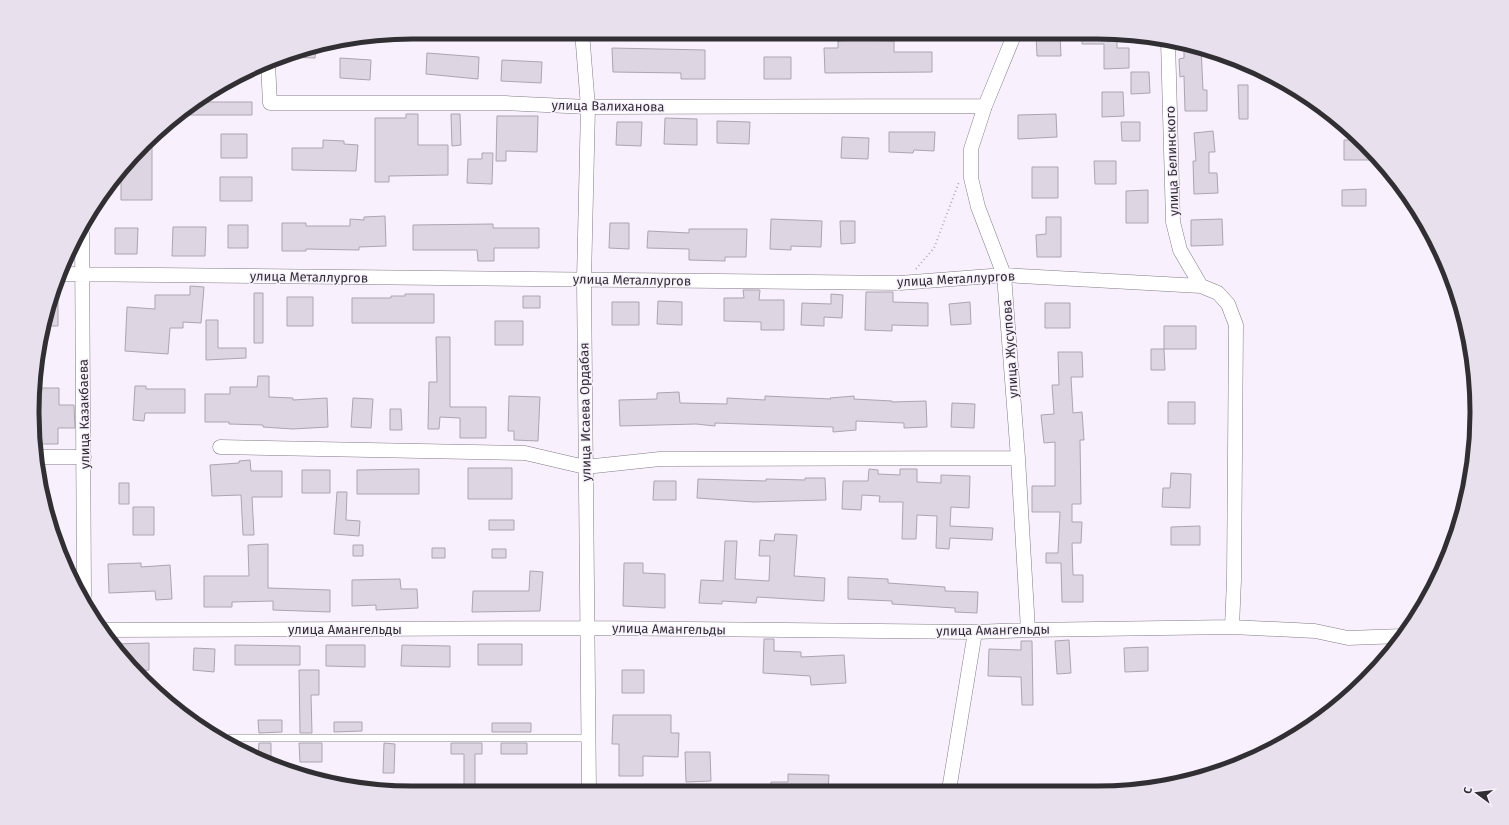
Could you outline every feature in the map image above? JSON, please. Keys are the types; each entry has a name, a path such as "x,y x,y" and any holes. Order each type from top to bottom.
{"street":[{"name":"улица Исаева Ордабая","path":"583,39 588,107 584,280 589,786"},
{"name":"улица Жусупова","path":"1013,39 985,106 971,149 971,178 978,207 1004,275 1018,458 1028,630"},
{"name":"улица Белинского","path":"1168,46 1173,222 1180,250 1198,281"},
{"name":"улица Валиханова","path":"268,68 270,103 505,103 588,107 985,106"},
{"name":"улица Казакбаева","path":"82,239 84,589"},
{"name":"улица Металлургов","path":"66,274 900,282 1004,275 1198,281"},
{"path":"1198,281 1218,293 1228,304 1236,325 1234,580 1232,627"},
{"path":"220,447 525,453 585,466 660,459 1018,458"},
{"path":"42,457 84,457"},
{"name":"улица Амангельды","path":"109,630 588,628 974,632 1232,627 1314,631 1348,638 1396,636"},
{"path":"951,786 974,632"}],"lane":[{"path":"231,738 588,738"}],"path":[{"path":"900,282 917,268 934,248 960,177"}],"building":[{"path":"1036,39 1060,39 1061,56 1037,56"},
{"path":"1082,39 1117,40 1117,48 1129,48 1129,68 1104,69 1104,44 1082,44"},
{"path":"838,41 894,41 894,52 932,52 932,72 825,73 824,48 838,48"},
{"path":"612,48 705,50 705,79 681,79 681,73 613,72"},
{"path":"1184,50 1201,54 1203,90 1207,90 1207,111 1185,111 1184,76 1180,77 1179,59 1184,58"},
{"path":"316,52 315,58 298,57"},
{"path":"427,53 479,57 478,79 426,74"},
{"path":"764,57 791,57 791,79 764,79"},
{"path":"340,58 371,60 370,80 340,78"},
{"path":"502,60 542,62 541,83 501,81"},
{"path":"1131,72 1149,72 1150,93 1131,94"},
{"path":"1238,85 1248,85 1248,119 1239,119"},
{"path":"1102,92 1123,92 1124,116 1102,117"},
{"path":"205,102 252,102 252,115 186,115"},
{"path":"406,114 418,114 418,145 448,145 448,175 389,176 389,182 375,182 375,118 406,118"},
{"path":"451,114 460,114 461,145 452,146"},
{"path":"1056,114 1057,137 1018,139 1018,115"},
{"path":"497,116 538,116 537,152 506,151 506,161 496,161"},
{"path":"665,118 697,119 697,145 664,144"},
{"path":"717,121 750,122 749,144 717,143"},
{"path":"617,122 642,122 641,146 616,145"},
{"path":"1121,122 1140,122 1140,141 1122,141"},
{"path":"1213,131 1215,152 1209,152 1209,173 1217,173 1218,193 1194,194 1193,161 1196,161 1194,133"},
{"path":"889,132 935,132 934,151 914,150 913,153 889,152"},
{"path":"221,134 247,134 247,158 221,158"},
{"path":"842,137 869,138 868,159 841,158"},
{"path":"323,140 344,141 344,144 358,145 356,171 292,170 292,148 323,148"},
{"path":"1344,140 1352,140 1372,160 1344,160"},
{"path":"152,144 152,200 121,200 121,179"},
{"path":"482,153 493,153 492,184 467,183 468,159 482,159"},
{"path":"1094,161 1116,161 1116,184 1095,184"},
{"path":"1032,167 1058,167 1058,198 1032,198"},
{"path":"220,177 252,177 252,201 220,201"},
{"path":"1366,189 1366,206 1342,206 1342,190"},
{"path":"1148,190 1148,223 1126,223 1126,191"},
{"path":"385,216 386,246 359,247 359,250 306,249 306,251 282,251 282,223 306,223 306,226 350,226 350,219 364,220 364,217"},
{"path":"1046,217 1061,217 1061,257 1037,257 1036,235 1046,234"},
{"path":"771,219 822,221 821,247 791,246 791,250 770,249"},
{"path":"1222,219 1223,245 1191,246 1191,220"},
{"path":"840,221 855,221 855,243 841,244"},
{"path":"610,223 629,223 629,249 609,248"},
{"path":"493,224 493,228 539,228 539,248 494,248 494,261 478,261 477,250 413,250 413,225"},
{"path":"228,225 248,225 248,248 228,248"},
{"path":"173,227 206,227 205,256 172,256"},
{"path":"115,228 138,228 137,254 115,254"},
{"path":"689,229 747,229 746,257 725,257 725,261 689,260 689,249 647,248 648,231 689,233"},
{"path":"190,286 204,287 201,323 183,322 183,328 170,328 168,354 125,351 127,307 155,309 155,295 190,295"},
{"path":"743,290 760,290 759,300 784,300 784,330 761,330 761,322 724,321 724,298 744,298"},
{"path":"866,292 893,292 893,302 928,303 928,326 892,325 892,331 865,330"},
{"path":"254,293 263,293 263,343 254,343"},
{"path":"405,294 434,294 434,323 352,323 352,298 391,298 391,296 405,296"},
{"path":"831,294 843,295 842,318 824,317 824,326 801,325 802,303 831,304"},
{"path":"523,296 540,296 540,308 523,308"},
{"path":"287,297 313,297 313,326 287,326"},
{"path":"658,301 682,302 682,325 657,324"},
{"path":"56,302 58,302 58,326 50,326"},
{"path":"612,302 639,302 639,325 612,325"},
{"path":"970,302 971,324 951,325 949,304"},
{"path":"1045,303 1070,303 1070,328 1045,328"},
{"path":"206,320 218,320 218,348 246,348 246,358 206,360"},
{"path":"495,321 523,321 523,345 495,345"},
{"path":"1164,326 1196,326 1196,349 1164,349"},
{"path":"436,337 450,337 450,407 486,407 486,438 460,438 460,418 440,417 439,429 428,429 429,382 437,382"},
{"path":"1151,349 1164,349 1165,370 1151,370"},
{"path":"1058,352 1082,352 1083,377 1071,377 1073,413 1082,412 1084,440 1080,440 1081,504 1072,504 1072,522 1082,522 1081,543 1072,543 1073,575 1083,575 1083,602 1062,602 1061,563 1046,563 1046,553 1058,553 1060,512 1032,512 1032,486 1055,486 1055,442 1044,443 1041,415 1054,414 1052,385 1059,385"},
{"path":"258,376 269,376 269,397 293,398 293,400 327,398 328,427 293,429 263,427 263,425 229,424 229,422 205,422 205,394 230,394 230,387 257,387"},
{"path":"135,386 146,386 146,389 185,389 185,413 145,413 144,421 133,420"},
{"path":"40,388 59,388 59,405 74,405 75,428 58,428 58,444 41,444 39,412"},
{"path":"679,392 680,403 727,404 727,398 765,400 765,396 831,399 830,398 854,396 854,399 892,402 926,401 927,427 904,428 904,423 856,421 856,430 833,432 833,427 715,423 715,426 696,424 620,426 619,400 657,399 657,393"},
{"path":"509,396 540,397 538,441 514,440 514,431 508,431"},
{"path":"353,398 373,399 371,428 351,427"},
{"path":"1168,402 1195,402 1195,424 1168,424"},
{"path":"952,403 975,404 974,428 951,427"},
{"path":"390,409 401,409 402,430 390,430"},
{"path":"250,460 251,471 282,471 282,497 252,497 254,535 243,535 241,495 212,496 210,465 239,463 239,461"},
{"path":"468,468 512,468 512,499 468,499"},
{"path":"419,469 419,494 357,494 357,470"},
{"path":"869,469 878,470 878,474 900,475 900,469 917,469 917,482 941,483 941,475 970,476 969,508 951,507 950,526 993,528 992,540 950,538 949,549 936,548 937,516 917,515 916,539 902,539 903,502 879,502 880,496 862,495 861,510 842,509 843,481 868,481"},
{"path":"302,470 330,470 330,493 302,493"},
{"path":"1171,473 1191,474 1190,508 1162,507 1163,488 1170,488"},
{"path":"805,478 825,478 826,500 754,502 697,498 698,479 766,481 766,479 805,480"},
{"path":"654,481 676,481 676,500 653,500"},
{"path":"119,483 129,483 129,504 119,504"},
{"path":"337,492 347,492 346,520 360,521 359,536 334,534"},
{"path":"133,507 154,507 154,535 133,535"},
{"path":"489,520 514,520 514,530 489,530"},
{"path":"1200,526 1200,545 1171,545 1171,527"},
{"path":"775,534 797,535 794,576 825,578 824,601 757,597 756,603 722,601 722,604 699,603 701,580 723,581 725,541 737,541 735,579 769,581 770,556 759,556 760,540 774,541"},
{"path":"268,544 268,588 330,590 330,612 273,610 273,601 232,602 232,607 204,607 204,576 249,576 248,545"},
{"path":"353,545 363,545 363,556 353,556"},
{"path":"432,548 445,548 445,558 432,558"},
{"path":"492,549 506,549 506,558 492,558"},
{"path":"141,563 141,567 170,565 172,599 156,600 155,591 109,593 108,564"},
{"path":"624,563 643,563 643,573 665,574 665,608 623,606"},
{"path":"530,571 543,572 540,611 472,612 473,591 529,591"},
{"path":"848,577 888,579 888,583 945,587 945,591 978,592 977,613 955,612 955,608 892,604 892,601 848,599"},
{"path":"400,579 401,589 417,589 418,608 376,610 376,605 352,606 352,580"},
{"path":"764,639 774,639 774,651 801,652 801,657 844,655 846,683 811,685 810,676 763,673"},
{"path":"1069,640 1071,673 1057,674 1055,641"},
{"path":"1021,641 1032,641 1033,705 1022,705 1021,677 988,676 989,649 1021,650"},
{"path":"149,643 149,670 142,670 119,644"},
{"path":"478,644 522,644 522,665 478,665"},
{"path":"235,645 300,646 300,665 235,665"},
{"path":"326,645 365,645 365,667 326,666"},
{"path":"402,645 450,646 450,667 401,666"},
{"path":"1148,647 1148,671 1125,672 1124,648"},
{"path":"194,648 215,649 214,672 193,670"},
{"path":"299,670 319,670 319,695 311,695 312,733 300,733"},
{"path":"622,670 644,670 644,693 622,693"},
{"path":"613,715 671,715 671,733 679,733 678,757 643,756 643,776 619,776 619,744 612,744"},
{"path":"258,720 282,720 282,732 259,733"},
{"path":"334,722 362,722 362,731 334,732"},
{"path":"492,723 531,723 531,732 492,732"},
{"path":"259,743 271,743 271,758 258,752"},
{"path":"299,743 322,743 322,762 300,762"},
{"path":"384,743 395,744 394,773 383,773"},
{"path":"451,743 482,743 482,754 475,754 475,786 464,786 464,754 451,754"},
{"path":"501,743 527,743 527,754 501,754"},
{"path":"685,752 710,752 711,781 686,782"},
{"path":"788,774 829,775 828,786 771,786 771,782 788,782"}]}
